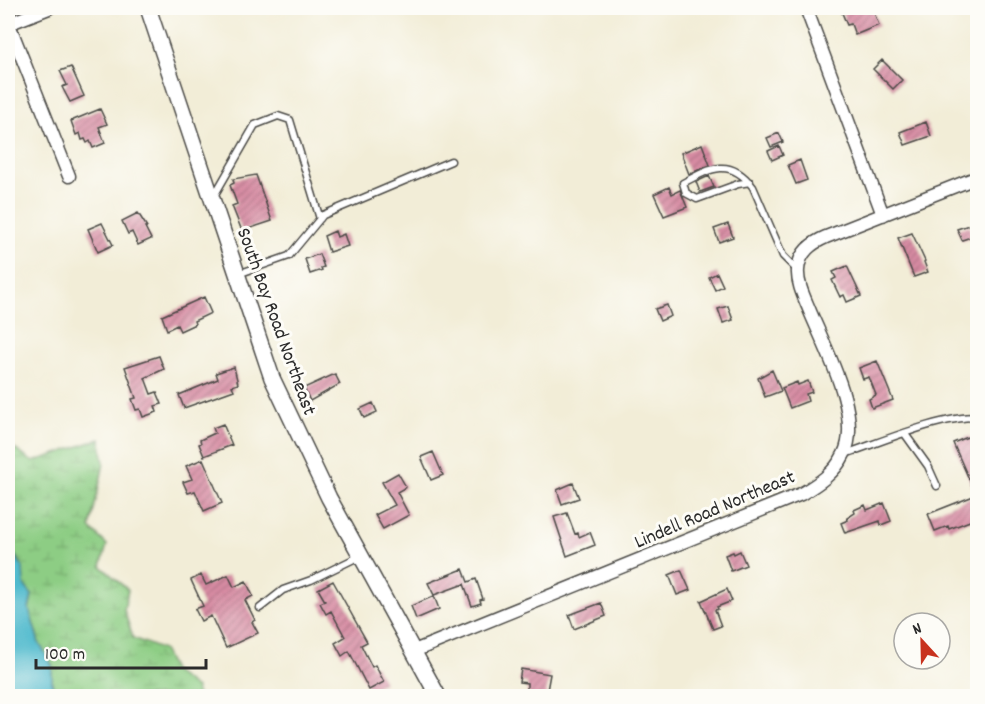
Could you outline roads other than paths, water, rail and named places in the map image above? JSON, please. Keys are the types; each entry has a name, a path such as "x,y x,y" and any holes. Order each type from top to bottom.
{"street":[{"path":"49,8 8,23 69,176"},
{"name":"South Bay Road Northeast","path":"148,8 272,378 312,465 438,696"},
{"path":"806,8 883,215"},
{"path":"798,271 802,256 814,242 978,177"},
{"name":"Lindell Road Northeast","path":"414,651 801,494 822,482 844,454 849,433 847,406 801,289 798,271"}],"lane":[{"path":"212,199 255,125 278,116 290,120 320,219"},
{"path":"237,275 289,256 323,215 451,161"},
{"path":"750,182 697,199 686,193 684,183 704,172 725,167 743,174 750,182 783,256 798,271"},
{"path":"844,454 960,418 978,417"},
{"path":"905,434 928,466 937,486"},
{"path":"260,608 284,590 361,556"}],"water":[{"path":"8,525 11,531 13,553 23,567 24,585 32,595 29,609 39,643 52,665 52,684 56,696 8,696"}]}
